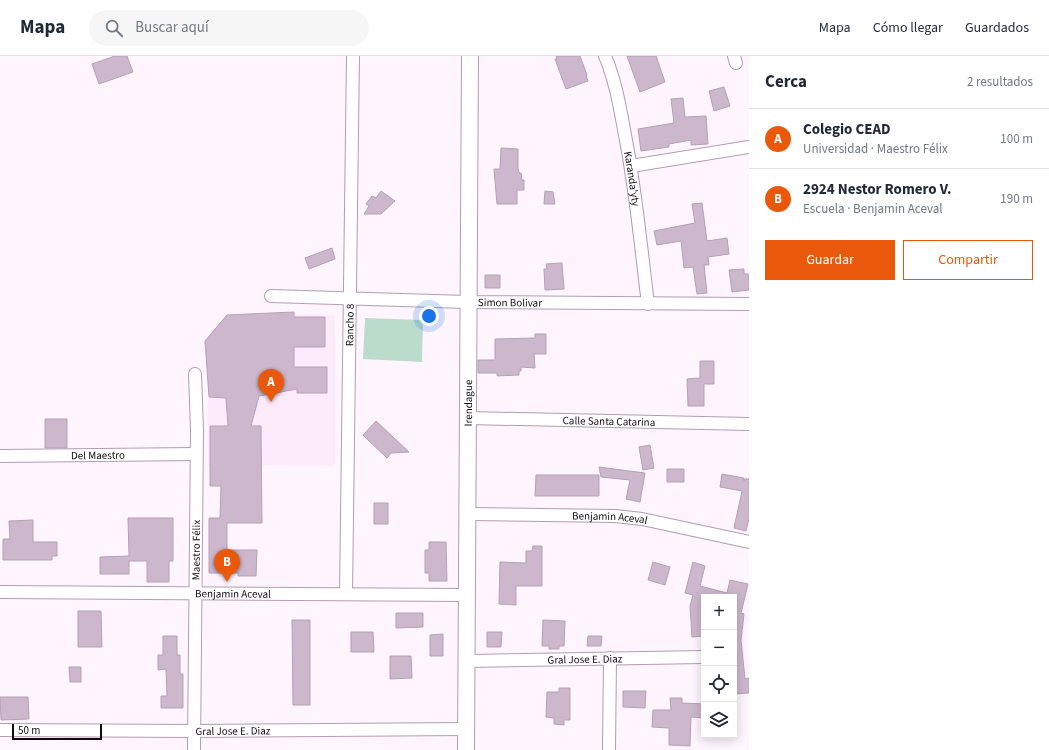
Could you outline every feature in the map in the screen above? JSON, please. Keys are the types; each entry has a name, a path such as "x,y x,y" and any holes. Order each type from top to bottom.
{"street":[{"name":"Rancho 8","path":"346,594 353,56"},
{"name":"Irendague","path":"466,750 466,595 468,514 467,302 470,56"},
{"name":"Karanda'yty","path":"605,56 617,91 631,166 648,304"},
{"path":"631,166 749,147"},
{"name":"Simon Bolivar","path":"271,296 467,302 749,304"},
{"name":"Maestro Félix","path":"194,750 196,454 195,374"},
{"name":"Calle Santa Catarina","path":"468,418 749,424"},
{"name":"Del Maestro","path":"0,456 196,454"},
{"name":"Benjamin Aceval","path":"468,514 615,516 642,519 749,542"},
{"name":"Benjamin Aceval","path":"0,592 466,595"},
{"name":"Gral Jose E. Diaz","path":"466,661 701,657"},
{"path":"609,750 610,658"},
{"name":"Gral Jose E. Diaz","path":"0,730 195,731 466,729"}],"shaded area":[{"path":"242,314 335,315 335,466 208,465 208,338"}],"green space":[{"path":"365,318 423,320 422,362 363,359"}],"building":[{"path":"115,56 127,56 133,72 99,84 92,64"},
{"path":"556,56 580,56 588,81 566,89 555,59 557,59"},
{"path":"627,56 656,56 665,82 640,92"},
{"path":"724,87 730,106 714,111 709,91"},
{"path":"683,98 685,117 706,116 708,144 691,145 691,140 669,144 669,147 641,151 638,129 674,123 671,99"},
{"path":"501,148 518,149 518,168 519,173 521,173 522,180 524,180 524,190 517,190 517,204 497,204 494,169 500,169"},
{"path":"381,191 395,201 381,214 364,214 369,206 366,204 372,196 376,198"},
{"path":"545,191 553,192 555,204 544,204"},
{"path":"702,203 707,241 727,238 729,254 708,257 709,265 704,265 707,293 697,294 693,267 684,268 681,241 657,245 654,231 695,223 692,204"},
{"path":"332,248 335,259 309,269 305,258"},
{"path":"562,263 564,289 545,290 544,269 547,269 546,264"},
{"path":"744,269 744,274 749,274 749,290 732,292 729,270"},
{"path":"485,275 500,275 500,288 485,288"},
{"path":"294,312 294,317 325,317 325,347 294,347 294,367 327,367 327,393 297,393 297,389 259,396 251,426 261,426 262,523 227,523 227,550 257,550 256,576 238,576 238,573 209,573 209,518 220,518 221,486 210,486 210,426 228,426 226,398 209,397 205,341 227,315"},
{"path":"535,334 546,334 546,354 534,354 535,368 521,367 519,375 497,376 497,373 478,373 478,360 495,360 495,339 535,338"},
{"path":"700,361 714,361 714,384 704,384 704,406 688,406 687,379 700,378"},
{"path":"45,419 67,419 67,448 45,448"},
{"path":"376,421 409,452 391,453 387,458 363,435"},
{"path":"650,445 654,468 643,470 639,447"},
{"path":"599,467 645,473 640,502 626,499 630,480 601,477"},
{"path":"667,469 684,469 684,482 667,482"},
{"path":"722,474 744,478 744,481 745,479 749,479 749,518 746,531 734,528 742,491 720,487"},
{"path":"536,475 599,475 599,496 535,496"},
{"path":"374,503 388,503 388,524 374,524"},
{"path":"128,518 173,518 173,561 169,561 169,582 147,582 147,561 129,561 129,574 100,574 100,557 129,556"},
{"path":"33,520 33,542 57,542 57,556 52,556 52,560 3,560 3,539 10,539 9,521"},
{"path":"429,542 446,542 447,581 429,581 429,573 425,573 425,550 429,550"},
{"path":"533,546 542,546 542,586 516,586 516,605 499,604 500,562 526,563 526,551 532,551"},
{"path":"653,562 670,567 665,585 648,580"},
{"path":"693,562 705,566 700,586 727,593 730,580 748,584 741,613 744,614 741,640 745,679 749,678 749,693 737,694 737,594 701,594 701,636 692,637 690,606 693,595 685,593"},
{"path":"78,611 101,611 102,647 78,647"},
{"path":"396,613 423,613 423,627 396,628"},
{"path":"292,620 310,620 310,705 293,705"},
{"path":"543,620 565,621 564,646 559,646 559,649 549,649 549,646 542,646"},
{"path":"351,632 373,632 374,652 351,652"},
{"path":"487,632 502,632 501,647 487,647"},
{"path":"443,634 443,656 430,656 430,635"},
{"path":"163,636 177,636 177,655 180,655 180,674 183,674 183,708 161,708 161,696 167,696 166,669 158,670 158,655 163,655"},
{"path":"588,636 602,636 601,646 587,646"},
{"path":"390,656 411,656 412,678 390,679"},
{"path":"69,667 81,667 81,682 70,682"},
{"path":"559,688 570,688 570,720 564,720 564,725 554,724 554,718 546,717 547,692 559,692"},
{"path":"623,691 646,691 645,708 623,707"},
{"path":"0,697 28,697 29,719 1,720"},
{"path":"670,698 682,698 682,703 701,704 701,718 691,717 690,746 669,745 669,728 652,727 653,710 671,710"}],"place":[{"name":"Colegio CEAD","path":"271,402"},
{"name":"2924 Nestor Romero V.","path":"227,582"}]}
